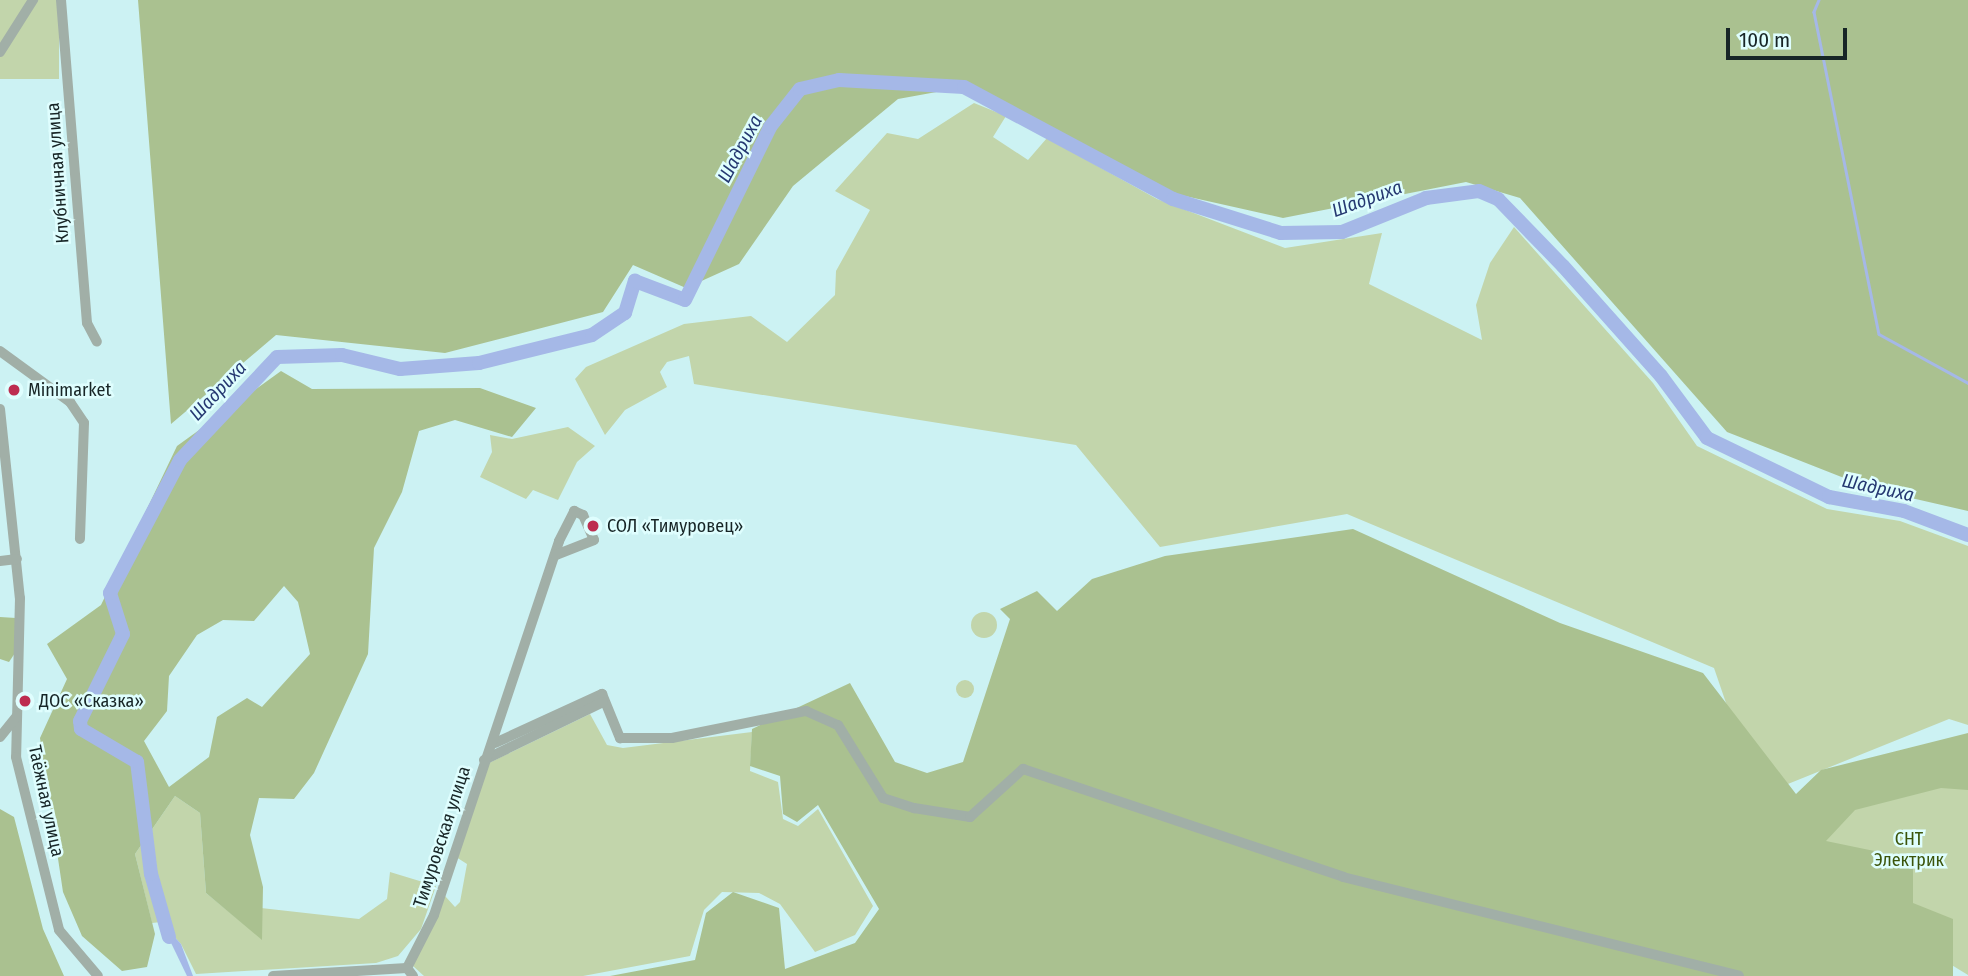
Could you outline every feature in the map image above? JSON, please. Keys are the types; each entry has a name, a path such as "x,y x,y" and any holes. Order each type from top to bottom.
{"street":[{"path":"0,52 33,0"},
{"name":"Клубничная улица","path":"61,0 87,323 97,342"},
{"path":"0,351 70,402 84,423 80,539"},
{"name":"Таёжная улица","path":"0,409 17,559 16,757 60,930 98,976"},
{"path":"483,761 495,743 556,555 574,511 583,515 594,540 556,555"},
{"path":"0,561 17,559"},
{"path":"495,743 601,694 620,738 672,738 815,713 838,725 883,797 914,808 970,817 1023,769 1343,877 1739,976"},
{"name":"Тимуровская улица","path":"410,972 434,915 483,761 603,702"},
{"path":"0,737 17,716"},
{"path":"273,976 410,972"}],"green space":[{"path":"0,0 59,0 59,79 0,79"},
{"path":"138,0 1968,0 1968,511 1872,489 1727,432 1520,198 1466,182 1283,218 1176,194 953,89 898,99 793,186 739,264 686,288 633,265 603,312 445,353 276,335 171,424"},
{"path":"974,103 1006,116 993,137 1028,160 1047,138 1157,199 1285,248 1382,233 1369,284 1482,340 1476,305 1490,263 1514,227 1653,383 1697,446 1827,509 1900,521 1968,546 1968,725 1949,719 1758,796 1714,668 1347,514 1160,547 1076,445 694,384 689,356 667,362 660,372 667,387 625,410 605,435 575,379 586,367 684,324 751,316 787,342 835,295 836,271 870,210 835,191 887,133 918,139"},
{"path":"281,371 312,389 480,388 536,408 512,437 455,420 419,431 402,492 374,548 368,654 314,773 294,799 259,798 250,835 263,887 262,940 206,893 200,813 175,796 135,854 155,934 147,967 122,971 82,936 63,892 40,738 67,679 47,644 101,605 177,446","holes":["284,586 298,602 310,654 262,707 247,698 217,717 209,757 169,787 144,741 167,711 169,676 197,635 223,620 254,621"]},
{"path":"568,427 595,446 577,462 558,500 533,490 526,499 480,477 492,452 490,435 512,439"},
{"path":"1353,529 1560,623 1703,673 1796,794 1821,770 1968,733 1968,790 1941,788 1855,810 1826,841 1913,859 1913,903 1953,919 1953,976 610,976 695,960 706,913 733,892 779,908 785,969 855,943 879,909 818,805 797,822 783,814 780,776 750,766 752,729 850,683 895,762 927,773 963,762 1010,619 1000,609 1037,591 1057,611 1092,579 1165,556"},
{"path":"984,612 993,616 997,625 993,634 984,638 975,634 971,625 975,616"},
{"path":"0,617 16,618 15,653 9,662 0,659"},
{"path":"961,680 969,680 974,689 972,696 961,698 956,693 956,685"},
{"path":"590,714 607,745 623,748 752,732 750,771 778,782 783,819 798,826 818,809 873,906 855,935 815,952 780,904 759,893 722,892 704,910 690,956 583,976 424,976 413,966 445,896 455,907 460,902 467,864 456,857 487,764"},
{"name":"СНТ Электрик","path":"1946,780 1968,785 1968,975 1914,942 1814,840 1833,808"},
{"path":"175,796 200,813 206,893 262,939 261,908 359,919 387,899 390,872 436,886 421,929 398,956 376,963 196,974 181,944 161,922 152,923 135,854"},
{"path":"0,809 14,817 43,929 64,976 0,976"}],"water":[{"path":"161,922 181,944 193,976 187,976"}],"waterway":[{"path":"1819,0 1814,12 1879,334 1968,383"},
{"name":"Шадриха","path":"169,937 151,874 137,762 81,729 80,721 123,634 110,593 180,460 277,357 342,355 400,369 479,363 592,335 625,313 635,281 685,300 770,127 800,89 839,80 964,87 1173,199 1281,233 1342,232 1426,198 1479,191 1498,199 1563,266 1661,376 1707,438 1829,497 1904,511 1968,535"}],"place":[{"name":"Minimarket","path":"14,390"},
{"name":"СОЛ «Тимуровец»","path":"593,526"},
{"name":"ДОС «Сказка»","path":"25,701"}]}
